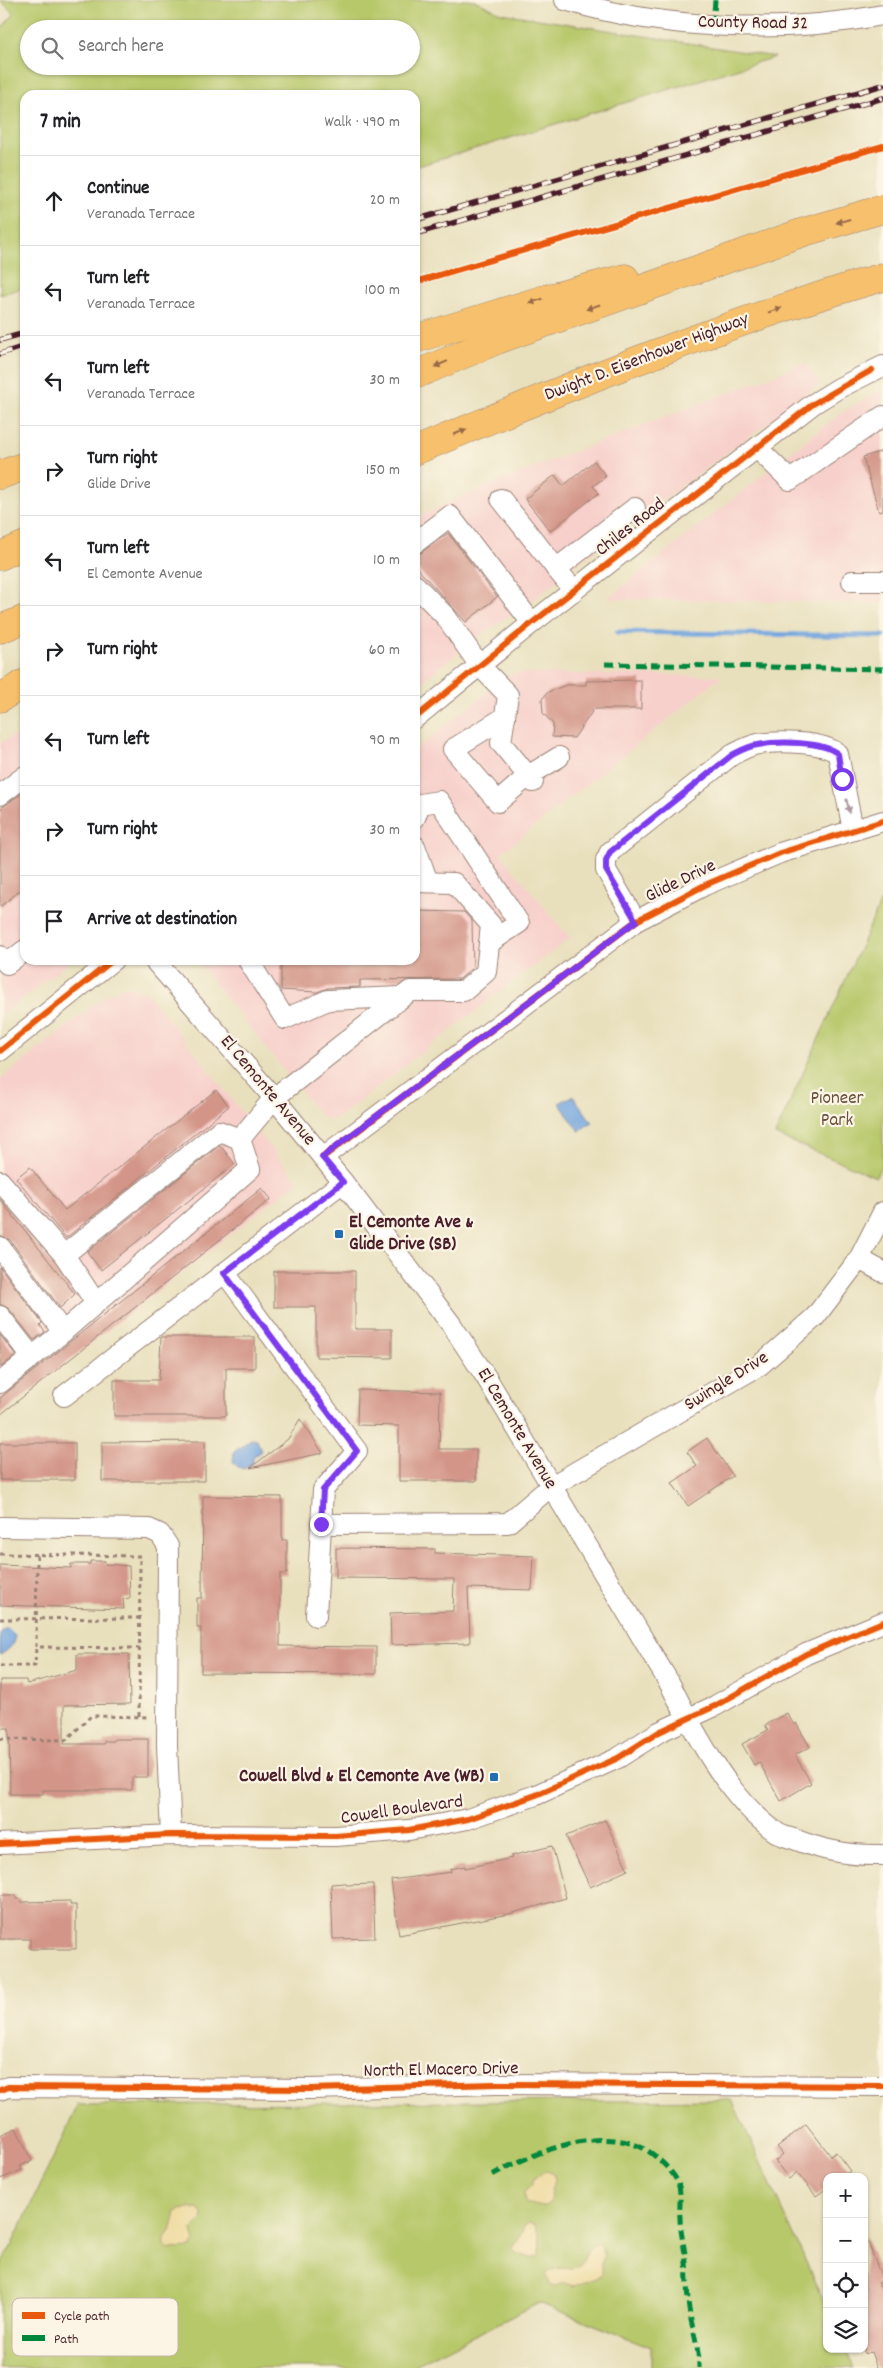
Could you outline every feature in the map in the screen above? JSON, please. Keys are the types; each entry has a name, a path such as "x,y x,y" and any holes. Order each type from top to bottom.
{"highway":[{"path":"420,337 545,299 804,232 883,209"},
{"path":"420,373 497,340 804,232"},
{"name":"Dwight D. Eisenhower Highway","path":"420,448 555,392 690,340 804,300 883,277"},
{"path":"0,474 20,468"},
{"path":"0,556 20,547"},
{"path":"0,629 20,622"},
{"path":"0,698 20,686"}],"street":[{"name":"County Road 32","path":"565,0 642,17 714,26 840,24 883,15"},
{"name":"Chiles Road","path":"420,714 532,623 814,404 878,368"},
{"path":"757,448 790,480 883,416"},
{"path":"501,499 574,592"},
{"path":"556,568 635,508"},
{"path":"420,538 450,516 532,623"},
{"path":"852,581 883,582"},
{"path":"420,590 446,618 480,666 508,695 501,743 531,779"},
{"path":"505,717 453,749 498,802 559,757"},
{"path":"636,921 606,870 606,860 610,852 732,755 748,747 786,744 823,745 833,749 838,754 853,830"},
{"path":"0,795 20,780"},
{"path":"420,804 439,801 519,923 489,943"},
{"name":"Glide Drive","path":"322,1157 636,921 705,885 772,857 883,821"},
{"path":"240,1139 274,1098 410,990 464,991 486,972 491,925 454,883 422,882"},
{"path":"0,956 7,964 20,954"},
{"path":"0,1051 107,965"},
{"name":"El Cemonte Avenue","path":"158,965 274,1098 343,1182 451,1324 486,1377 550,1487 670,1684 686,1718 733,1792 777,1833 819,1850 857,1856 883,1855"},
{"path":"251,965 285,1019 328,1000 401,997"},
{"path":"64,1255 219,1131 240,1139"},
{"path":"0,1383 63,1332 250,1169 240,1139"},
{"path":"0,1182 64,1255 96,1303"},
{"path":"64,1396 343,1182"},
{"name":"Swingle Drive","path":"321,1524 508,1523 550,1487 760,1365 815,1317 859,1259 883,1212"},
{"path":"0,1247 63,1332"},
{"path":"859,1259 883,1272"},
{"path":"224,1273 357,1451 323,1490 316,1616"},
{"path":"0,1316 32,1357"},
{"path":"0,1527 149,1529 160,1534 168,1546 166,1717 171,1835"},
{"name":"Cowell Boulevard","path":"0,1844 171,1835 336,1836 409,1830 468,1819 536,1796 618,1758 659,1732 715,1706 806,1654 883,1622"},
{"name":"North El Macero Drive","path":"0,2090 8,2088 311,2089 496,2084 883,2086"}],"path":[{"path":"0,1554 140,1556 139,1717"},
{"path":"0,1666 36,1666 37,1555"},
{"path":"0,1619 140,1618"},
{"path":"36,1647 140,1648"},
{"path":"0,1739 66,1740 91,1716 166,1717"}],"shaded area":[{"path":"806,363 820,384 587,556 537,597 480,636 420,683 420,517 458,498"},
{"path":"883,389 883,603 607,599 841,413"},
{"path":"512,673 722,676 500,854 570,938 340,1116 332,1120 320,1115 200,965 420,965 420,746"},
{"path":"20,732 20,965 66,965 1,1016 0,744"},
{"path":"128,986 147,993 298,1182 0,1415 0,1080 104,997"}],"green space":[{"path":"0,0 474,0 501,13 775,57 420,165 420,90 20,90 20,289 0,295 0,30 14,14"},
{"name":"Pioneer Park","path":"883,897 883,1161 876,1177 775,1135"},
{"path":"732,2100 823,2299 823,2353 847,2353 854,2368 651,2368 651,2347 539,2303 409,2368 0,2368 0,2270 78,2105"}],"sand":[{"path":"547,2171 554,2175 555,2181 551,2190 550,2203 543,2207 525,2203 524,2192 532,2185 532,2180"},
{"path":"197,2208 202,2212 202,2220 191,2231 195,2240 192,2248 169,2249 165,2246 165,2238 172,2228 176,2212"},
{"path":"529,2223 535,2225 540,2235 539,2255 531,2258 516,2253 512,2247 519,2239 525,2225"},
{"path":"595,2245 599,2245 605,2255 601,2264 601,2276 574,2286 564,2283 555,2286 550,2284 546,2275 549,2272 579,2265 584,2260 588,2250"}],"water":[{"path":"573,1096 592,1122 579,1131 559,1103"},
{"path":"251,1439 257,1440 261,1451 253,1457 253,1463 244,1469 238,1467 233,1462 234,1452"},
{"path":"8,1628 15,1635 14,1639 10,1647 0,1655 0,1634 2,1630"}],"building":[{"path":"883,451 883,511 879,512 863,457"},
{"path":"594,461 606,476 593,486 599,493 550,531 525,499 555,475 563,486"},
{"path":"448,533 497,597 466,622 420,571 420,553"},
{"path":"641,680 641,709 594,709 574,738 552,737 553,724 543,713 542,699 548,692 566,685 586,685 586,681"},
{"path":"20,795 20,890 0,907 0,809"},
{"path":"420,911 464,912 472,921 473,967 460,979 360,980 360,987 328,988 317,992 281,990 281,965 420,965"},
{"path":"216,1090 229,1106 66,1238 16,1178 30,1167 65,1210"},
{"path":"220,1145 235,1164 101,1270 87,1252"},
{"path":"262,1188 271,1199 0,1415 0,1398"},
{"path":"0,1199 75,1294 60,1308 10,1240 0,1235"},
{"path":"0,1267 42,1323 40,1325 45,1332 34,1340 9,1309 0,1304"},
{"path":"274,1271 355,1271 355,1329 392,1329 392,1358 316,1357 316,1307 274,1307"},
{"path":"0,1335 16,1355 1,1367 0,1366"},
{"path":"161,1337 255,1337 255,1368 226,1368 226,1416 114,1416 114,1380 159,1380"},
{"path":"358,1390 440,1392 439,1449 476,1449 476,1481 399,1481 399,1426 357,1425"},
{"path":"300,1419 323,1453 250,1468 288,1439"},
{"path":"707,1438 733,1476 688,1506 672,1483 697,1466 687,1452"},
{"path":"205,1441 205,1481 102,1481 102,1442"},
{"path":"0,1443 75,1443 75,1480 0,1480"},
{"path":"203,1496 282,1497 282,1540 287,1540 287,1574 280,1574 280,1646 376,1647 376,1674 201,1673 201,1628 197,1628 197,1598 202,1598"},
{"path":"336,1548 435,1549 435,1553 534,1556 532,1590 468,1588 470,1643 391,1645 390,1613 453,1611 454,1579 336,1578"},
{"path":"90,1561 105,1561 105,1564 129,1566 130,1598 123,1599 124,1609 0,1605 0,1565 71,1568 71,1564 90,1564"},
{"path":"77,1654 129,1654 130,1704 64,1705 64,1744 104,1744 104,1741 114,1741 114,1739 148,1739 148,1777 132,1777 132,1790 43,1790 43,1794 10,1794 9,1728 0,1728 0,1680 26,1680 27,1684 77,1670"},
{"path":"787,1713 794,1725 796,1723 810,1747 795,1755 811,1783 781,1801 759,1762 754,1765 742,1744 768,1730 765,1725"},
{"path":"605,1820 628,1870 590,1887 566,1836"},
{"path":"552,1846 566,1898 509,1914 399,1935 391,1880 451,1872 450,1869 465,1866 465,1868 512,1858 511,1856"},
{"path":"345,1883 346,1885 373,1884 375,1938 333,1939 331,1884"},
{"path":"0,1895 16,1895 16,1899 21,1899 21,1902 70,1901 70,1905 76,1905 76,1949 30,1949 30,1939 0,1939"},
{"path":"806,2124 831,2156 836,2152 850,2171 847,2173 823,2173 823,2191 816,2196 797,2172 789,2179 775,2161 783,2154 777,2147"},
{"path":"16,2128 32,2161 20,2166 22,2170 0,2179 0,2135"},
{"path":"868,2243 883,2281 878,2283 883,2294 883,2368 877,2368 871,2352 868,2353"}],"waterway":[{"path":"617,632 883,636"}],"railway":[{"path":"420,219 883,85"},
{"path":"420,233 883,98"},
{"path":"0,340 20,334"},
{"path":"0,354 20,348"}],"marked path":[{"path":"713,25 715,0"},
{"path":"605,664 883,669"},
{"path":"492,2175 552,2149 574,2143 597,2140 618,2140 638,2146 656,2157 674,2176 679,2187 680,2223 685,2257 688,2301 698,2351 699,2368"}],"cycle path":[{"path":"420,281 883,146"},
{"path":"420,714 532,623 813,404 872,370"},
{"path":"323,1157 636,921 705,885 780,853 883,821"},
{"path":"0,1051 107,965"},
{"path":"0,1844 171,1835 336,1836 409,1830 468,1819 536,1795 618,1758 659,1732 715,1706 806,1654 883,1622"},
{"path":"0,2090 8,2087 311,2089 496,2084 883,2086"}],"place":[{"name":"El Cemonte Ave & Glide Drive (SB)","path":"339,1234"},
{"name":"Cowell Blvd & El Cemonte Ave (WB)","path":"494,1777"}],"route":[{"path":"321,1524 323,1490 357,1451 224,1273 343,1182 322,1157 636,921 606,870 606,860 610,852 732,755 748,747 768,744 823,745 833,749 838,754 842,779"}]}
